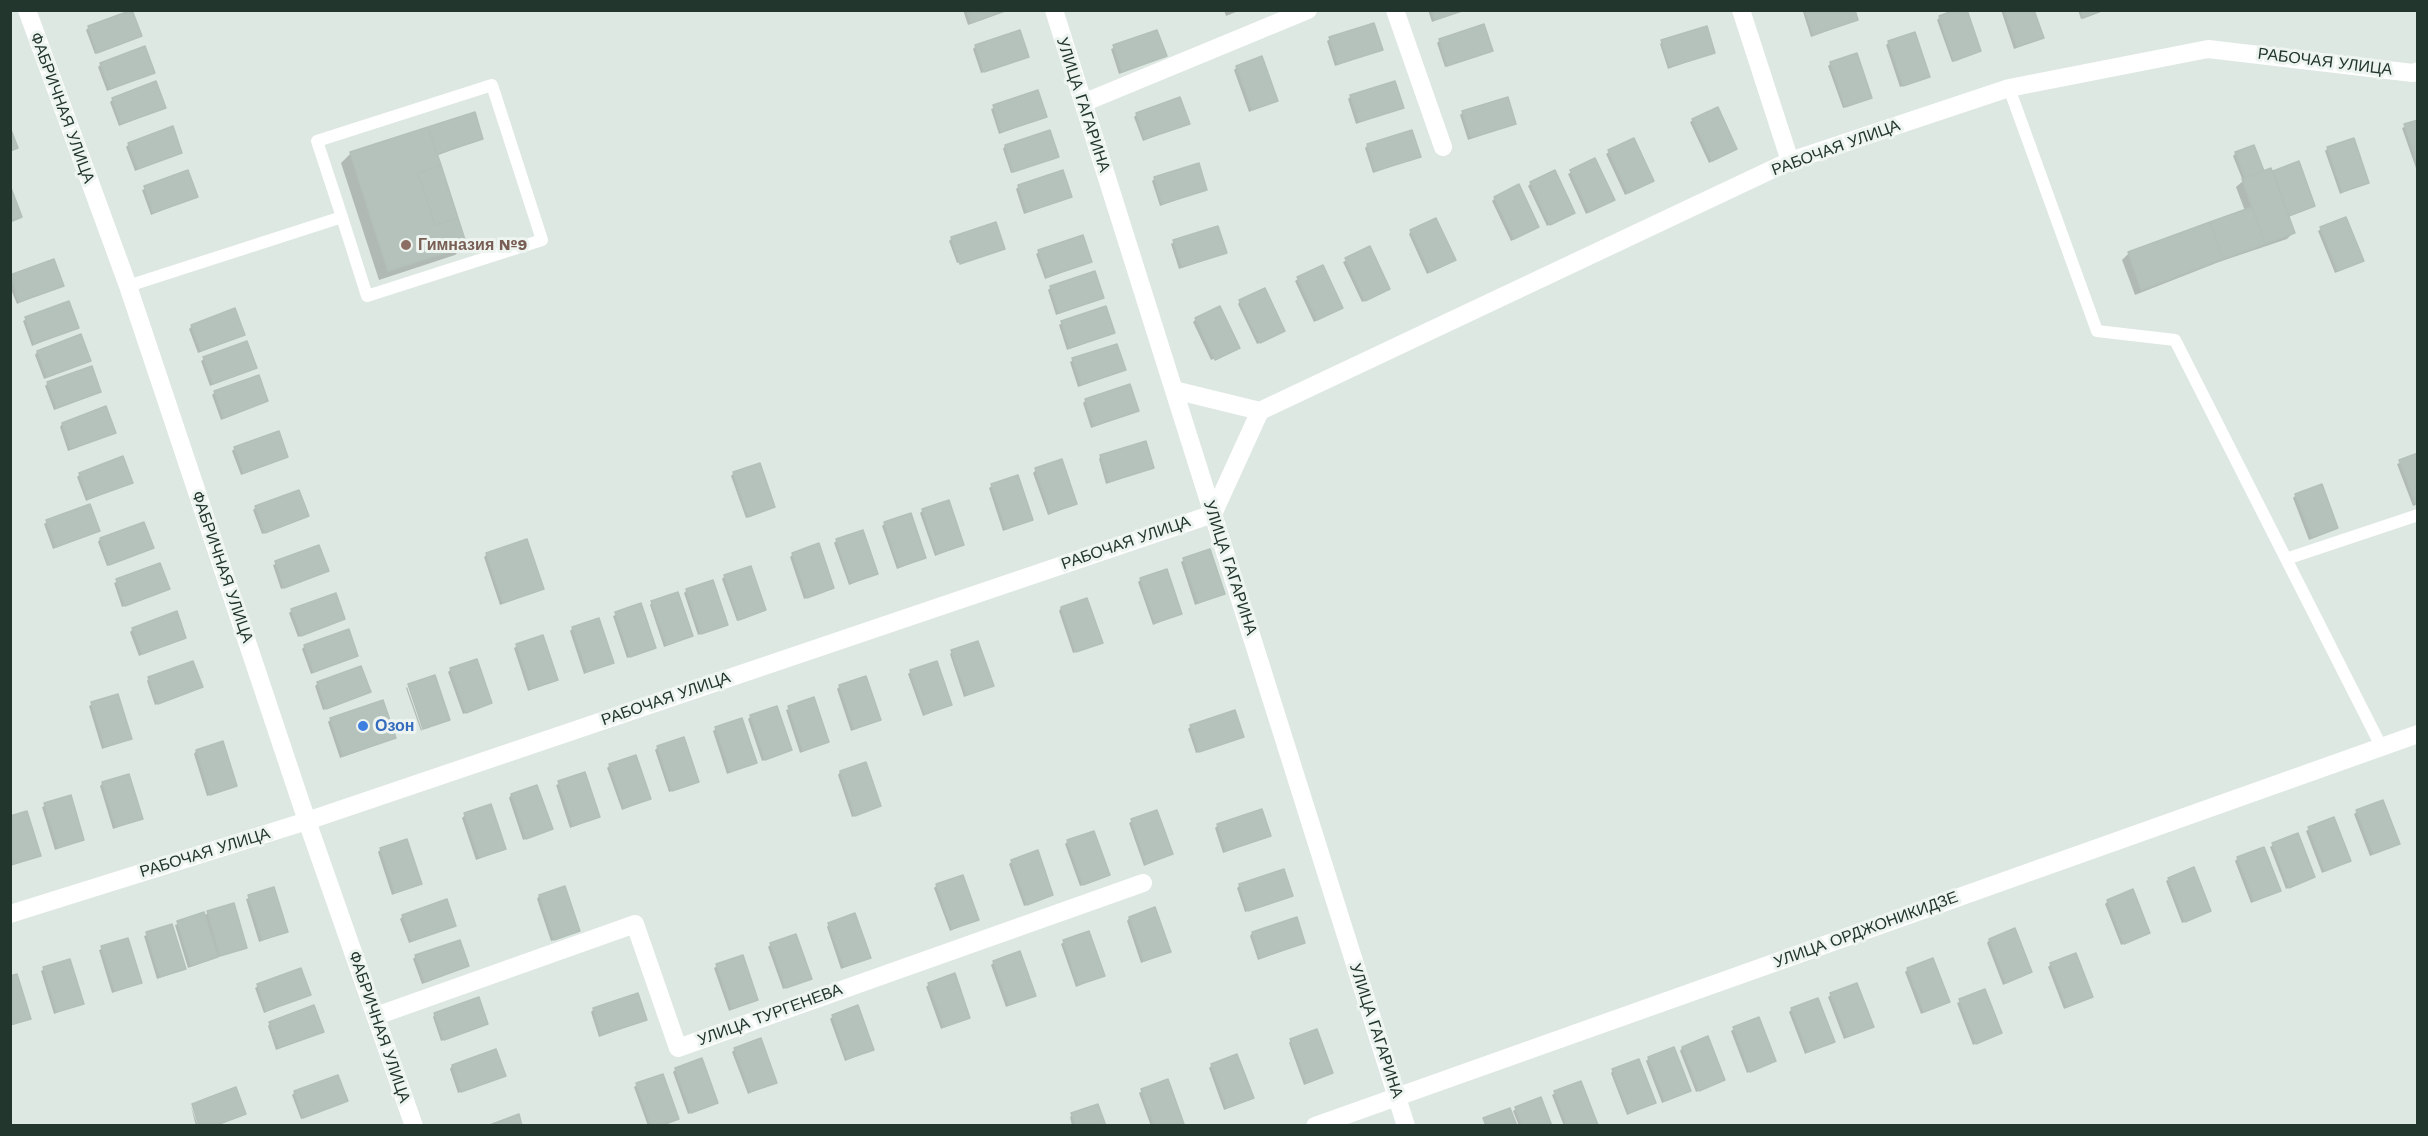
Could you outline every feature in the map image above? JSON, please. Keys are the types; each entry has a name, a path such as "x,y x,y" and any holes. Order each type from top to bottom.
{"street":[{"name":"ФАБРИЧНАЯ УЛИЦА","path":"27,10 128,286 307,821 414,1125"},
{"name":"УЛИЦА ГАГАРИНА","path":"1053,10 1406,1125"},
{"path":"1083,103 1308,10"},
{"path":"1395,10 1443,147"},
{"path":"1741,10 1790,161"},
{"name":"РАБОЧАЯ УЛИЦА","path":"10,914 307,821 1213,514 1260,411 1790,161 2009,88 2208,49 2413,73 2418,71"},
{"path":"1174,390 1260,411"},
{"name":"УЛИЦА ОРДЖОНИКИДЗЕ","path":"1315,1125 2418,734"},
{"name":"УЛИЦА ТУРГЕНЕВА","path":"376,1016 635,924 678,1048 1143,883"}],"lane":[{"path":"492,85 542,240 367,296 342,217 317,141 492,85"},
{"path":"2009,88 2097,331 2175,340 2381,746"},
{"path":"128,286 342,217"},
{"path":"2286,559 2418,515"}],"building":[{"path":"132,10 142,36 97,53 88,26"},
{"path":"967,10 1007,10 971,23"},
{"path":"1432,10 1462,10 1462,11 1435,20"},
{"path":"1805,10 1855,10 1858,20 1813,35"},
{"path":"1955,10 1967,10 1981,51 1954,61 1939,16"},
{"path":"2004,10 2034,10 2044,38 2017,47"},
{"path":"2081,10 2104,10 2083,18"},
{"path":"1374,23 1383,50 1338,64 1329,37"},
{"path":"1484,24 1493,51 1447,66 1439,39"},
{"path":"1707,26 1715,53 1670,67 1661,40"},
{"path":"1020,30 1029,57 984,72 975,45"},
{"path":"1157,30 1167,56 1122,72 1113,45"},
{"path":"1915,32 1930,77 1903,86 1888,41"},
{"path":"145,46 155,73 110,89 100,63"},
{"path":"1857,53 1872,98 1845,107 1830,62"},
{"path":"1262,56 1278,101 1252,110 1236,66"},
{"path":"156,81 166,108 121,124 112,98"},
{"path":"1395,81 1404,108 1359,122 1350,95"},
{"path":"1038,90 1047,117 1001,132 993,105"},
{"path":"1180,97 1190,124 1145,139 1136,113"},
{"path":"1508,97 1516,124 1471,138 1462,111"},
{"path":"1718,107 1737,149 1712,161 1692,119"},
{"path":"475,112 483,139 437,154 428,127"},
{"path":"2418,120 2418,163 2404,124"},
{"path":"173,126 182,153 138,169 128,143"},
{"path":"10,127 18,148 10,151"},
{"path":"428,127 441,165 418,173 435,225 458,218 467,246 388,271 350,152"},
{"path":"1050,130 1059,157 1013,172 1005,145"},
{"path":"1412,130 1421,157 1375,171 1367,144"},
{"path":"1634,138 1654,181 1628,193 1608,150"},
{"path":"2354,138 2369,183 2342,192 2327,147"},
{"path":"2254,145 2264,171 2245,178 2235,152"},
{"path":"1595,158 1615,200 1589,212 1570,170"},
{"path":"2299,161 2315,206 2289,216 2273,171"},
{"path":"1199,163 1207,190 1162,204 1154,177"},
{"path":"441,165 458,218 435,225 418,173"},
{"path":"2271,168 2295,233 2265,244 2242,179"},
{"path":"188,170 198,197 153,213 144,186"},
{"path":"1063,170 1072,197 1027,212 1018,185"},
{"path":"1555,170 1575,213 1550,225 1530,182"},
{"path":"1519,184 1539,227 1514,239 1494,197"},
{"path":"10,185 22,217 10,222"},
{"path":"2252,207 2265,244 2223,259 2210,222"},
{"path":"2346,217 2364,261 2338,271 2320,227"},
{"path":"1436,218 1456,260 1430,272 1410,230"},
{"path":"996,222 1005,249 960,264 951,237"},
{"path":"2210,222 2223,259 2141,290 2128,252"},
{"path":"1218,226 1227,253 1182,267 1173,240"},
{"path":"1083,235 1092,262 1047,277 1038,250"},
{"path":"1370,246 1390,289 1365,301 1345,258"},
{"path":"54,259 64,286 19,302 10,275"},
{"path":"1323,265 1343,308 1317,320 1297,277"},
{"path":"1095,271 1104,298 1059,313 1050,286"},
{"path":"1265,288 1285,331 1260,343 1239,300"},
{"path":"69,301 79,328 34,344 25,317"},
{"path":"1106,306 1115,333 1070,348 1061,321"},
{"path":"1220,306 1240,348 1215,360 1195,318"},
{"path":"235,308 245,335 201,351 191,325"},
{"path":"81,334 91,361 47,377 37,351"},
{"path":"247,341 257,368 213,384 203,357"},
{"path":"1117,344 1126,370 1081,385 1072,358"},
{"path":"92,366 101,392 57,408 47,382"},
{"path":"259,375 268,401 224,418 214,391"},
{"path":"1130,384 1139,411 1094,426 1085,399"},
{"path":"106,406 116,433 71,449 62,423"},
{"path":"279,431 288,457 244,473 234,447"},
{"path":"1146,441 1154,468 1109,482 1100,455"},
{"path":"2418,453 2418,504 2416,504 2399,460"},
{"path":"123,456 133,483 88,499 79,473"},
{"path":"1062,459 1077,504 1050,513 1035,468"},
{"path":"760,463 775,507 748,517 733,472"},
{"path":"1018,475 1033,520 1006,529 991,484"},
{"path":"2322,484 2338,528 2312,538 2295,494"},
{"path":"299,490 309,516 265,533 255,506"},
{"path":"949,500 964,545 937,554 922,509"},
{"path":"90,504 100,531 56,547 46,520"},
{"path":"911,513 926,558 899,567 884,522"},
{"path":"144,522 154,548 109,565 100,538"},
{"path":"863,530 878,574 851,583 836,539"},
{"path":"527,539 544,589 503,603 486,553"},
{"path":"819,543 834,588 807,598 792,553"},
{"path":"319,545 329,571 284,588 275,561"},
{"path":"1210,549 1225,594 1198,603 1183,558"},
{"path":"160,563 170,589 125,606 116,579"},
{"path":"751,566 766,610 739,620 724,575"},
{"path":"1167,569 1182,614 1155,623 1140,578"},
{"path":"713,580 728,625 701,634 686,589"},
{"path":"678,592 693,636 667,645 651,601"},
{"path":"336,593 345,619 301,636 291,609"},
{"path":"1087,598 1103,643 1076,652 1061,607"},
{"path":"641,603 656,648 630,657 615,612"},
{"path":"177,611 186,638 142,654 132,628"},
{"path":"599,618 614,663 587,672 572,627"},
{"path":"349,629 358,656 314,672 304,645"},
{"path":"543,635 558,680 531,689 516,644"},
{"path":"978,641 994,686 967,695 951,650"},
{"path":"477,659 492,703 466,713 450,668"},
{"path":"193,661 203,687 158,704 148,677"},
{"path":"937,661 952,705 925,714 910,670"},
{"path":"361,666 371,692 326,709 317,682"},
{"path":"435,675 450,720 423,729 408,684"},
{"path":"866,676 881,720 854,729 839,685"},
{"path":"118,694 132,739 105,747 91,702"},
{"path":"814,697 829,742 803,751 788,706"},
{"path":"383,700 396,738 343,756 330,718"},
{"path":"777,706 792,750 765,760 750,715"},
{"path":"1235,710 1244,737 1199,752 1190,725"},
{"path":"742,718 757,763 730,772 715,727"},
{"path":"684,737 699,782 672,791 657,746"},
{"path":"223,741 237,786 210,795 196,750"},
{"path":"636,755 651,799 624,808 609,764"},
{"path":"866,762 881,806 855,816 840,771"},
{"path":"585,772 600,817 573,826 558,781"},
{"path":"129,774 143,819 116,827 102,782"},
{"path":"537,785 553,829 526,839 511,794"},
{"path":"71,795 84,840 58,848 44,803"},
{"path":"2383,800 2400,844 2373,854 2356,810"},
{"path":"491,804 506,849 479,858 464,813"},
{"path":"1262,809 1271,836 1226,851 1217,824"},
{"path":"1157,810 1173,854 1146,864 1131,819"},
{"path":"27,811 41,856 14,864 10,854 10,816"},
{"path":"2334,817 2351,861 2325,871 2308,827"},
{"path":"1094,831 1110,875 1083,885 1067,840"},
{"path":"2298,833 2315,877 2289,888 2272,843"},
{"path":"407,839 422,884 395,893 380,848"},
{"path":"2264,847 2281,891 2254,901 2237,857"},
{"path":"1038,850 1053,895 1027,905 1011,860"},
{"path":"2194,867 2211,911 2185,922 2168,878"},
{"path":"1284,869 1293,896 1248,911 1239,884"},
{"path":"963,875 979,920 952,929 936,884"},
{"path":"565,886 580,931 554,940 539,895"},
{"path":"274,887 288,932 262,940 248,895"},
{"path":"2133,889 2150,933 2124,944 2107,900"},
{"path":"447,899 456,926 412,941 402,915"},
{"path":"234,903 247,948 220,956 207,911"},
{"path":"1155,907 1171,952 1144,961 1129,917"},
{"path":"204,912 218,957 191,966 177,921"},
{"path":"855,913 871,958 844,967 828,923"},
{"path":"1297,917 1305,943 1260,958 1252,932"},
{"path":"172,924 186,969 160,977 146,932"},
{"path":"2015,928 2032,972 2006,983 1989,939"},
{"path":"1089,931 1105,976 1078,985 1063,940"},
{"path":"796,934 812,979 786,988 770,943"},
{"path":"128,938 142,983 115,991 101,946"},
{"path":"460,940 469,966 425,982 415,955"},
{"path":"1020,951 1036,996 1009,1005 993,961"},
{"path":"2076,953 2093,997 2067,1007 2050,963"},
{"path":"743,955 758,1000 732,1009 716,964"},
{"path":"1933,958 1950,1002 1924,1012 1907,968"},
{"path":"70,959 84,1004 57,1012 43,967"},
{"path":"301,968 311,995 266,1011 257,984"},
{"path":"955,973 970,1018 944,1027 928,983"},
{"path":"17,974 31,1019 10,1025 10,976"},
{"path":"1857,983 1874,1027 1847,1037 1830,993"},
{"path":"1985,989 2002,1033 1976,1044 1959,999"},
{"path":"638,993 647,1020 601,1035 593,1008"},
{"path":"479,997 488,1024 444,1040 434,1013"},
{"path":"1818,998 1835,1042 1808,1052 1791,1008"},
{"path":"314,1005 324,1032 279,1048 269,1022"},
{"path":"858,1005 874,1050 847,1059 832,1015"},
{"path":"1759,1017 1776,1061 1750,1072 1733,1027"},
{"path":"1317,1029 1333,1073 1307,1083 1290,1039"},
{"path":"1708,1036 1725,1080 1699,1091 1682,1047"},
{"path":"761,1038 777,1083 750,1092 734,1048"},
{"path":"1674,1047 1691,1091 1665,1101 1648,1057"},
{"path":"496,1049 506,1076 461,1092 452,1065"},
{"path":"1237,1054 1254,1098 1227,1108 1211,1064"},
{"path":"702,1058 718,1103 691,1113 675,1068"},
{"path":"1639,1059 1656,1103 1629,1113 1612,1069"},
{"path":"663,1074 679,1119 660,1126 651,1126 636,1083"},
{"path":"338,1075 348,1101 303,1118 294,1091"},
{"path":"1168,1079 1184,1124 1154,1126 1141,1089"},
{"path":"1581,1081 1597,1126 1567,1126 1554,1091"},
{"path":"236,1087 246,1114 214,1126 199,1126 192,1104"},
{"path":"1541,1097 1552,1126 1522,1126 1515,1107"},
{"path":"1098,1104 1106,1126 1076,1126 1071,1113"},
{"path":"1510,1108 1517,1126 1486,1126 1483,1118"},
{"path":"519,1114 522,1126 487,1126"}],"place":[{"name":"Гимназия №9","path":"406,245"},
{"name":"Озон","path":"363,726"}]}
